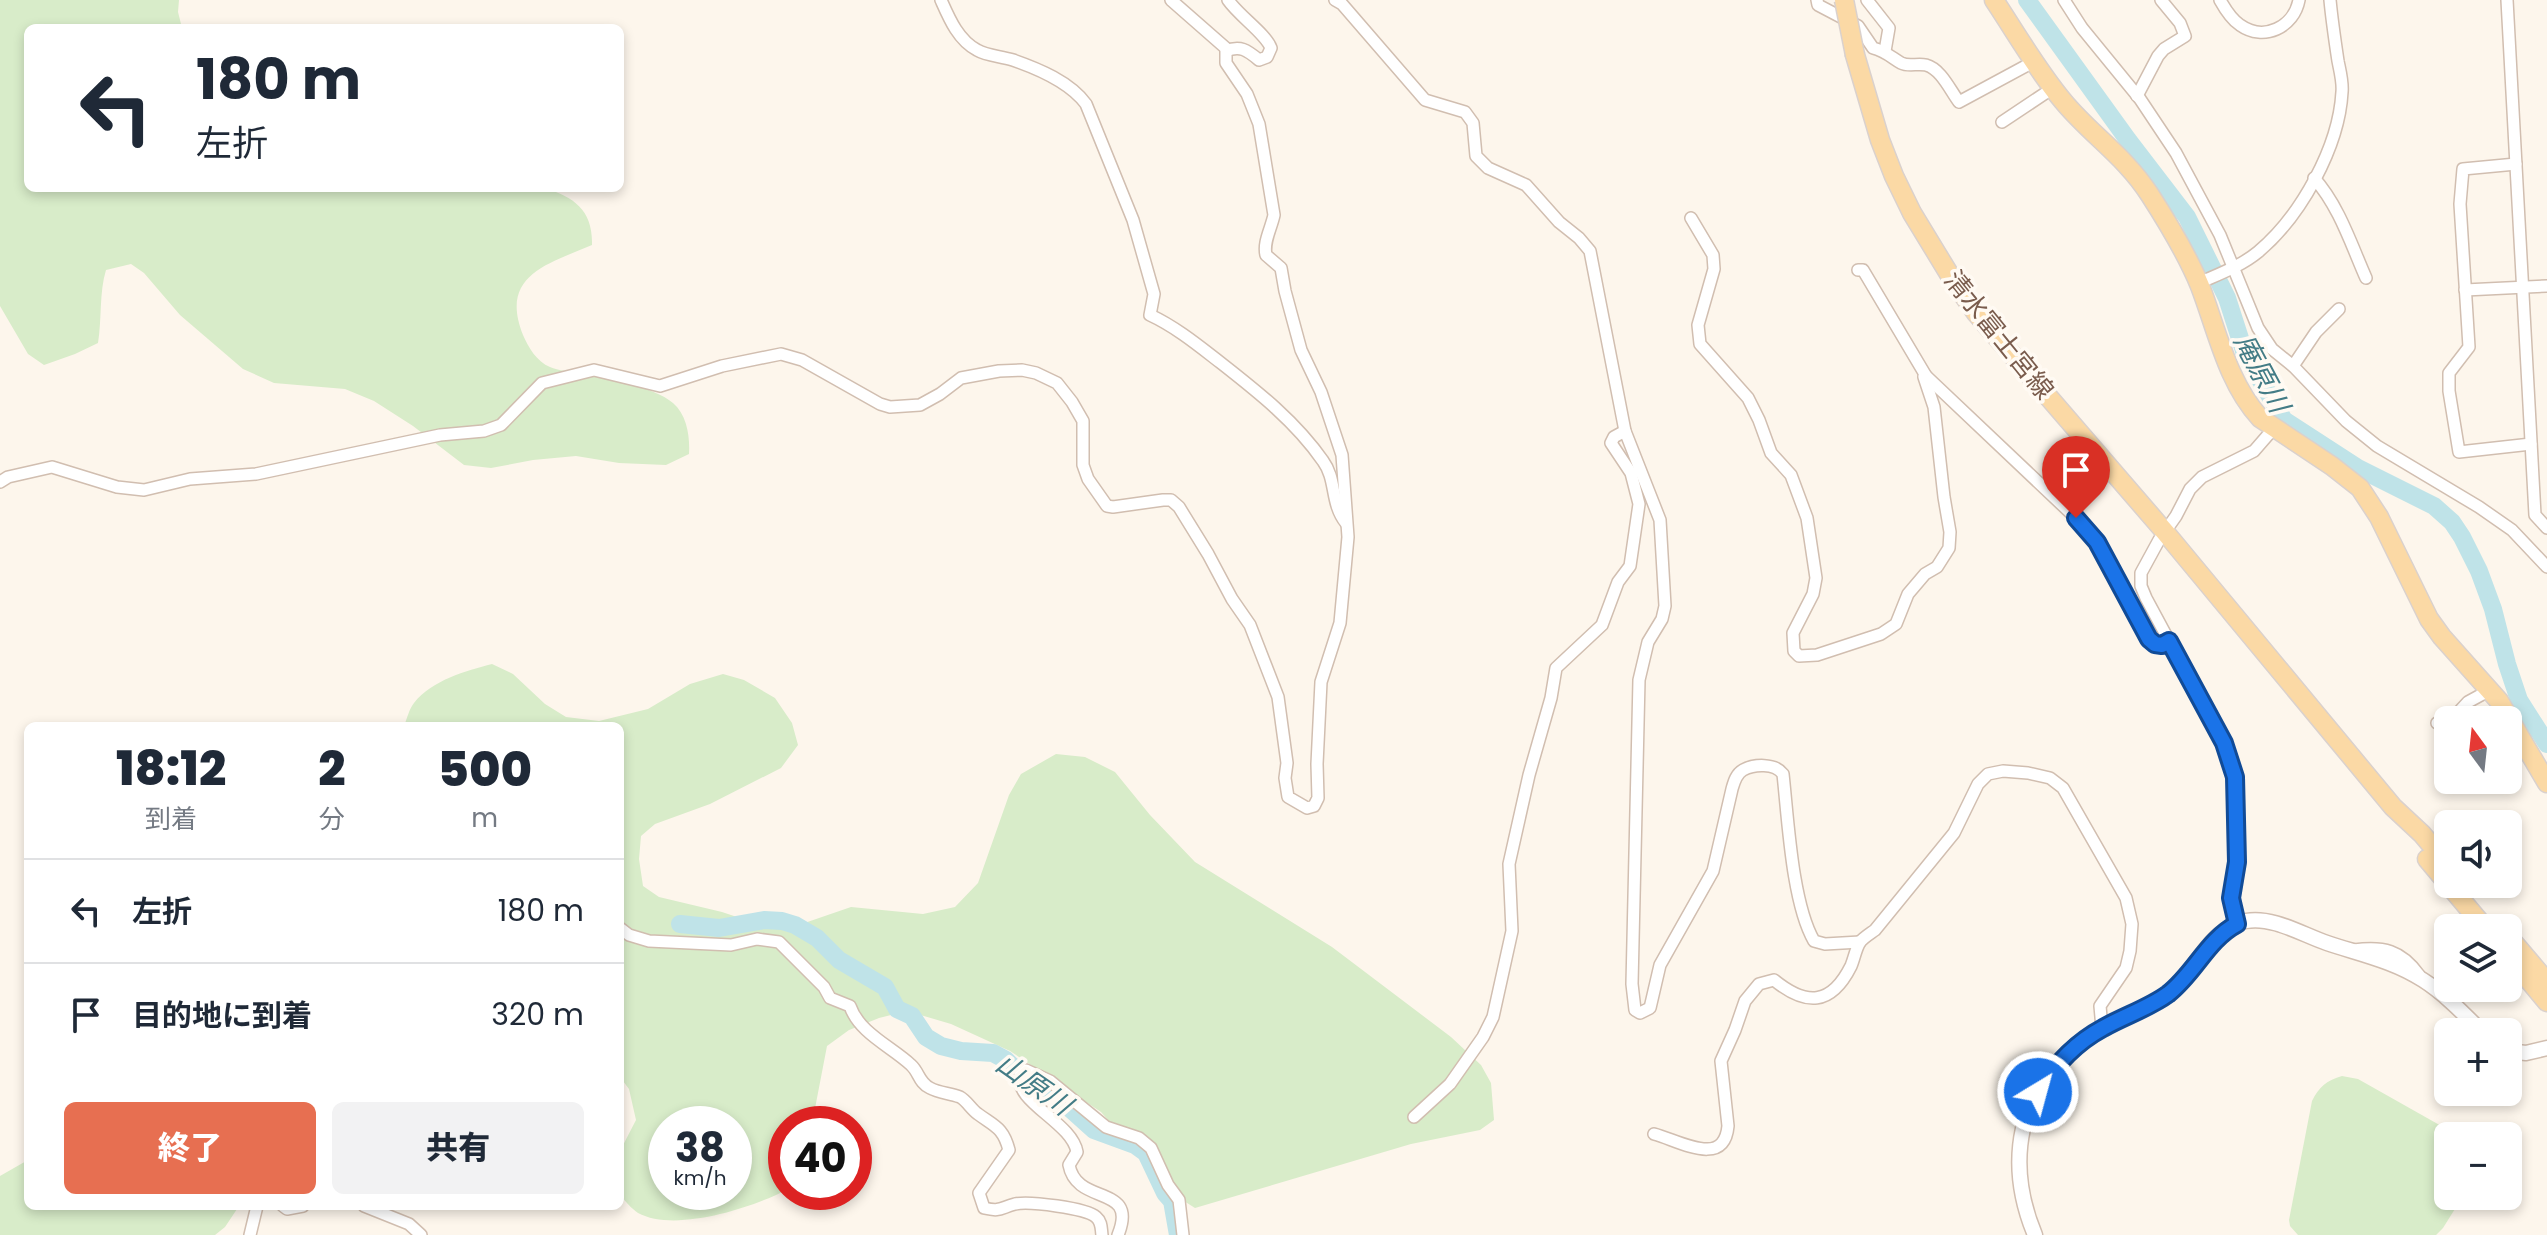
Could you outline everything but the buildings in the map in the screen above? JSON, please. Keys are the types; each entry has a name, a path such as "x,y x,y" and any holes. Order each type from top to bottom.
{"main road":[{"name":"清水富士宮線","path":"1844,0 1855,55 1894,176 1954,282 1976,313 2165,532 2393,807 2434,848"},
{"path":"1994,0 2053,88 2081,121 2118,154 2148,192 2199,283 2226,361 2245,398 2260,418 2360,488 2379,517 2429,619 2499,701 2547,783"},
{"name":"清水富士宮線","path":"2393,807 2412,841 2473,914"},
{"path":"2476,898 2489,914"},
{"path":"2522,953 2547,982"},
{"path":"2522,972 2547,1002"}],"street":[{"path":"941,0 956,31 976,50 1014,60 1068,84 1077,92 1086,104 1133,220 1154,294 1150,315 1194,342 1290,420 1326,464 1337,511 1347,523"},
{"path":"1171,0 1228,50"},
{"path":"0,482 8,477 52,467 117,487 144,490 190,479 256,474 440,435 484,431 501,425 542,383 594,370 660,386 722,366 781,354 802,360 880,404 902,408 920,405 961,378 999,371 1036,373 1057,383 1083,421 1083,465 1088,479 1107,506 1171,500 1179,507 1250,625 1278,697 1288,797 1307,808 1314,806 1318,798 1321,682 1340,623 1348,537 1342,455 1301,350 1281,268 1266,255 1264,246 1274,215 1259,124 1247,94 1226,63 1226,51 1235,47 1244,49 1259,60 1267,57 1271,48 1268,40 1239,15 1228,0"},
{"path":"1335,0 1342,4 1425,100 1465,112 1473,123 1476,156 1488,168 1526,185 1590,251 1625,431 1660,520 1665,606 1662,619 1648,642 1639,680 1632,984 1635,1010 1640,1013 1650,1008 1660,965 1713,871 1732,789 1736,777 1744,769 1771,765 1783,774 1795,872 1808,930 1814,941 1825,944 1860,942"},
{"path":"1817,0 1818,5 1858,26 1873,48 1885,51 1902,64 1931,67 1959,102 2035,61"},
{"path":"1867,0 1889,28 1885,51"},
{"path":"2064,0 2090,39 2160,127 2204,202 2258,328 2272,349 2293,366 2346,421 2377,446 2512,530 2547,567"},
{"path":"2137,96 2158,56 2185,36 2180,23 2161,0"},
{"path":"2220,0 2236,23 2250,31 2265,33 2279,29 2292,19 2299,0"},
{"path":"2199,283 2232,269 2277,235 2333,142 2343,90 2330,0"},
{"path":"2507,0 2535,515 2547,528"},
{"path":"2002,122 2053,88"},
{"path":"2516,164 2463,169 2460,204 2469,347 2449,373 2449,382 2459,452 2531,444"},
{"path":"2314,178 2334,206 2366,278"},
{"path":"1691,218 1713,255 1714,269 1698,325 1700,344 1748,398 1771,453 1791,475 1807,518 1816,578 1813,594 1793,633 1794,651 1799,656 1817,655 1881,634 1896,624 1908,594 1925,574 1937,567 1949,548 1950,532 1934,407 1926,376"},
{"path":"1858,270 1863,270 1926,376 2076,518 2097,542 2149,639 2162,645 2169,641"},
{"path":"2465,290 2547,286"},
{"path":"2293,366 2316,332 2339,309"},
{"path":"2237,924 2231,898 2237,862 2235,777 2224,743 2141,586 2141,573 2190,489 2202,477 2254,451 2274,428"},
{"path":"1414,1117 1450,1084 1493,1017 1512,931 1509,864 1556,668 1602,625 1618,582 1630,566 1639,504 1631,473 1611,443 1614,437 1625,431"},
{"path":"2464,706 2490,690"},
{"path":"1654,1134 1692,1148 1712,1149 1721,1145 1727,1134 1728,1113 1721,1061 1745,1001 1759,984 1774,980 1792,995 1820,998 1833,992 1848,972 1860,942 1875,930 1954,833 1978,784 1988,774 2003,771 2050,778 2063,788 2126,898 2132,924 2130,951 2126,968 2100,1006 2102,1028"},
{"path":"2035,1235 2020,1189 2019,1148 2025,1119 2045,1080 2083,1040 2171,992 2215,938 2237,924 2248,920 2262,921 2395,966 2423,980 2467,1018"},
{"path":"624,931 649,941 731,945 757,939 779,942 824,987 830,998 850,1006 853,1016 883,1045 896,1050 914,1067 920,1081 929,1088 961,1098 979,1115 993,1122 1009,1150 979,1193 984,1208 999,1212 1016,1204 1071,1207 1095,1215 1101,1223 1102,1235"},
{"path":"2522,1053 2547,1048"},
{"path":"1118,1235 1124,1221 1122,1211 1111,1198 1081,1187 1071,1177 1069,1165 1077,1152 1075,1143 1065,1129 1022,1092 1018,1080 1026,1070 1050,1081 1106,1127 1139,1138 1151,1148 1168,1185 1179,1200 1183,1235"},
{"path":"250,1235 256,1210"},
{"path":"374,1210 409,1224 421,1235"}],"green space":[{"path":"0,0 179,0 181,24 24,24 24,192 554,192 565,196 585,214 592,245 545,266 523,285 517,298 517,315 525,340 545,365 642,388 673,403 687,426 689,454 666,465 619,463 576,456 491,468 464,465 374,401 345,389 274,383 243,369 180,315 144,273 131,264 106,270 98,343 44,365 28,354 0,306"},
{"path":"492,664 513,674 545,704 566,717 599,721 648,709 690,684 723,674 744,680 775,698 792,723 798,745 781,768 710,804 655,824 641,836 639,859 643,886 659,897 761,925 790,928 851,907 923,914 955,907 978,883 1009,795 1021,774 1056,754 1085,757 1115,772 1150,815 1195,862 1332,947 1451,1037 1481,1065 1491,1083 1494,1120 1480,1130 1411,1144 1195,1208 1176,1196 1101,1112 1010,1051 951,1024 907,1011 849,1030 827,1046 815,1106 768,1106 768,1198 754,1204 752,1106 648,1106 648,1210 734,1210 713,1216 672,1220 638,1213 624,1199 624,1143 636,1120 629,1089 624,1082 624,722 406,722 412,705 430,688"},
{"path":"2342,1076 2358,1079 2434,1122 2434,1210 2454,1210 2436,1235 2298,1235 2290,1226 2312,1101 2332,1080"},
{"path":"24,1162 24,1210 236,1210 225,1227 215,1235 0,1235 0,1176"}],"waterway":[{"name":"庵原川","path":"2027,0 2187,217 2227,298 2245,354 2284,420 2358,468 2434,506 2452,522 2479,571 2519,700 2547,744"},
{"name":"山原川","path":"680,924 719,928 764,920 782,921 817,938 839,960 885,987 897,1009 912,1016 926,1037 941,1046 961,1051 993,1053 1006,1060 1024,1078 1055,1095 1094,1130 1135,1145 1146,1153 1172,1201 1178,1235"}],"route":[{"path":"2038,1092 2066,1055 2083,1040 2171,992 2215,938 2237,924 2231,898 2237,862 2235,777 2224,743 2169,641 2162,645 2149,639 2097,542 2076,518"}]}
